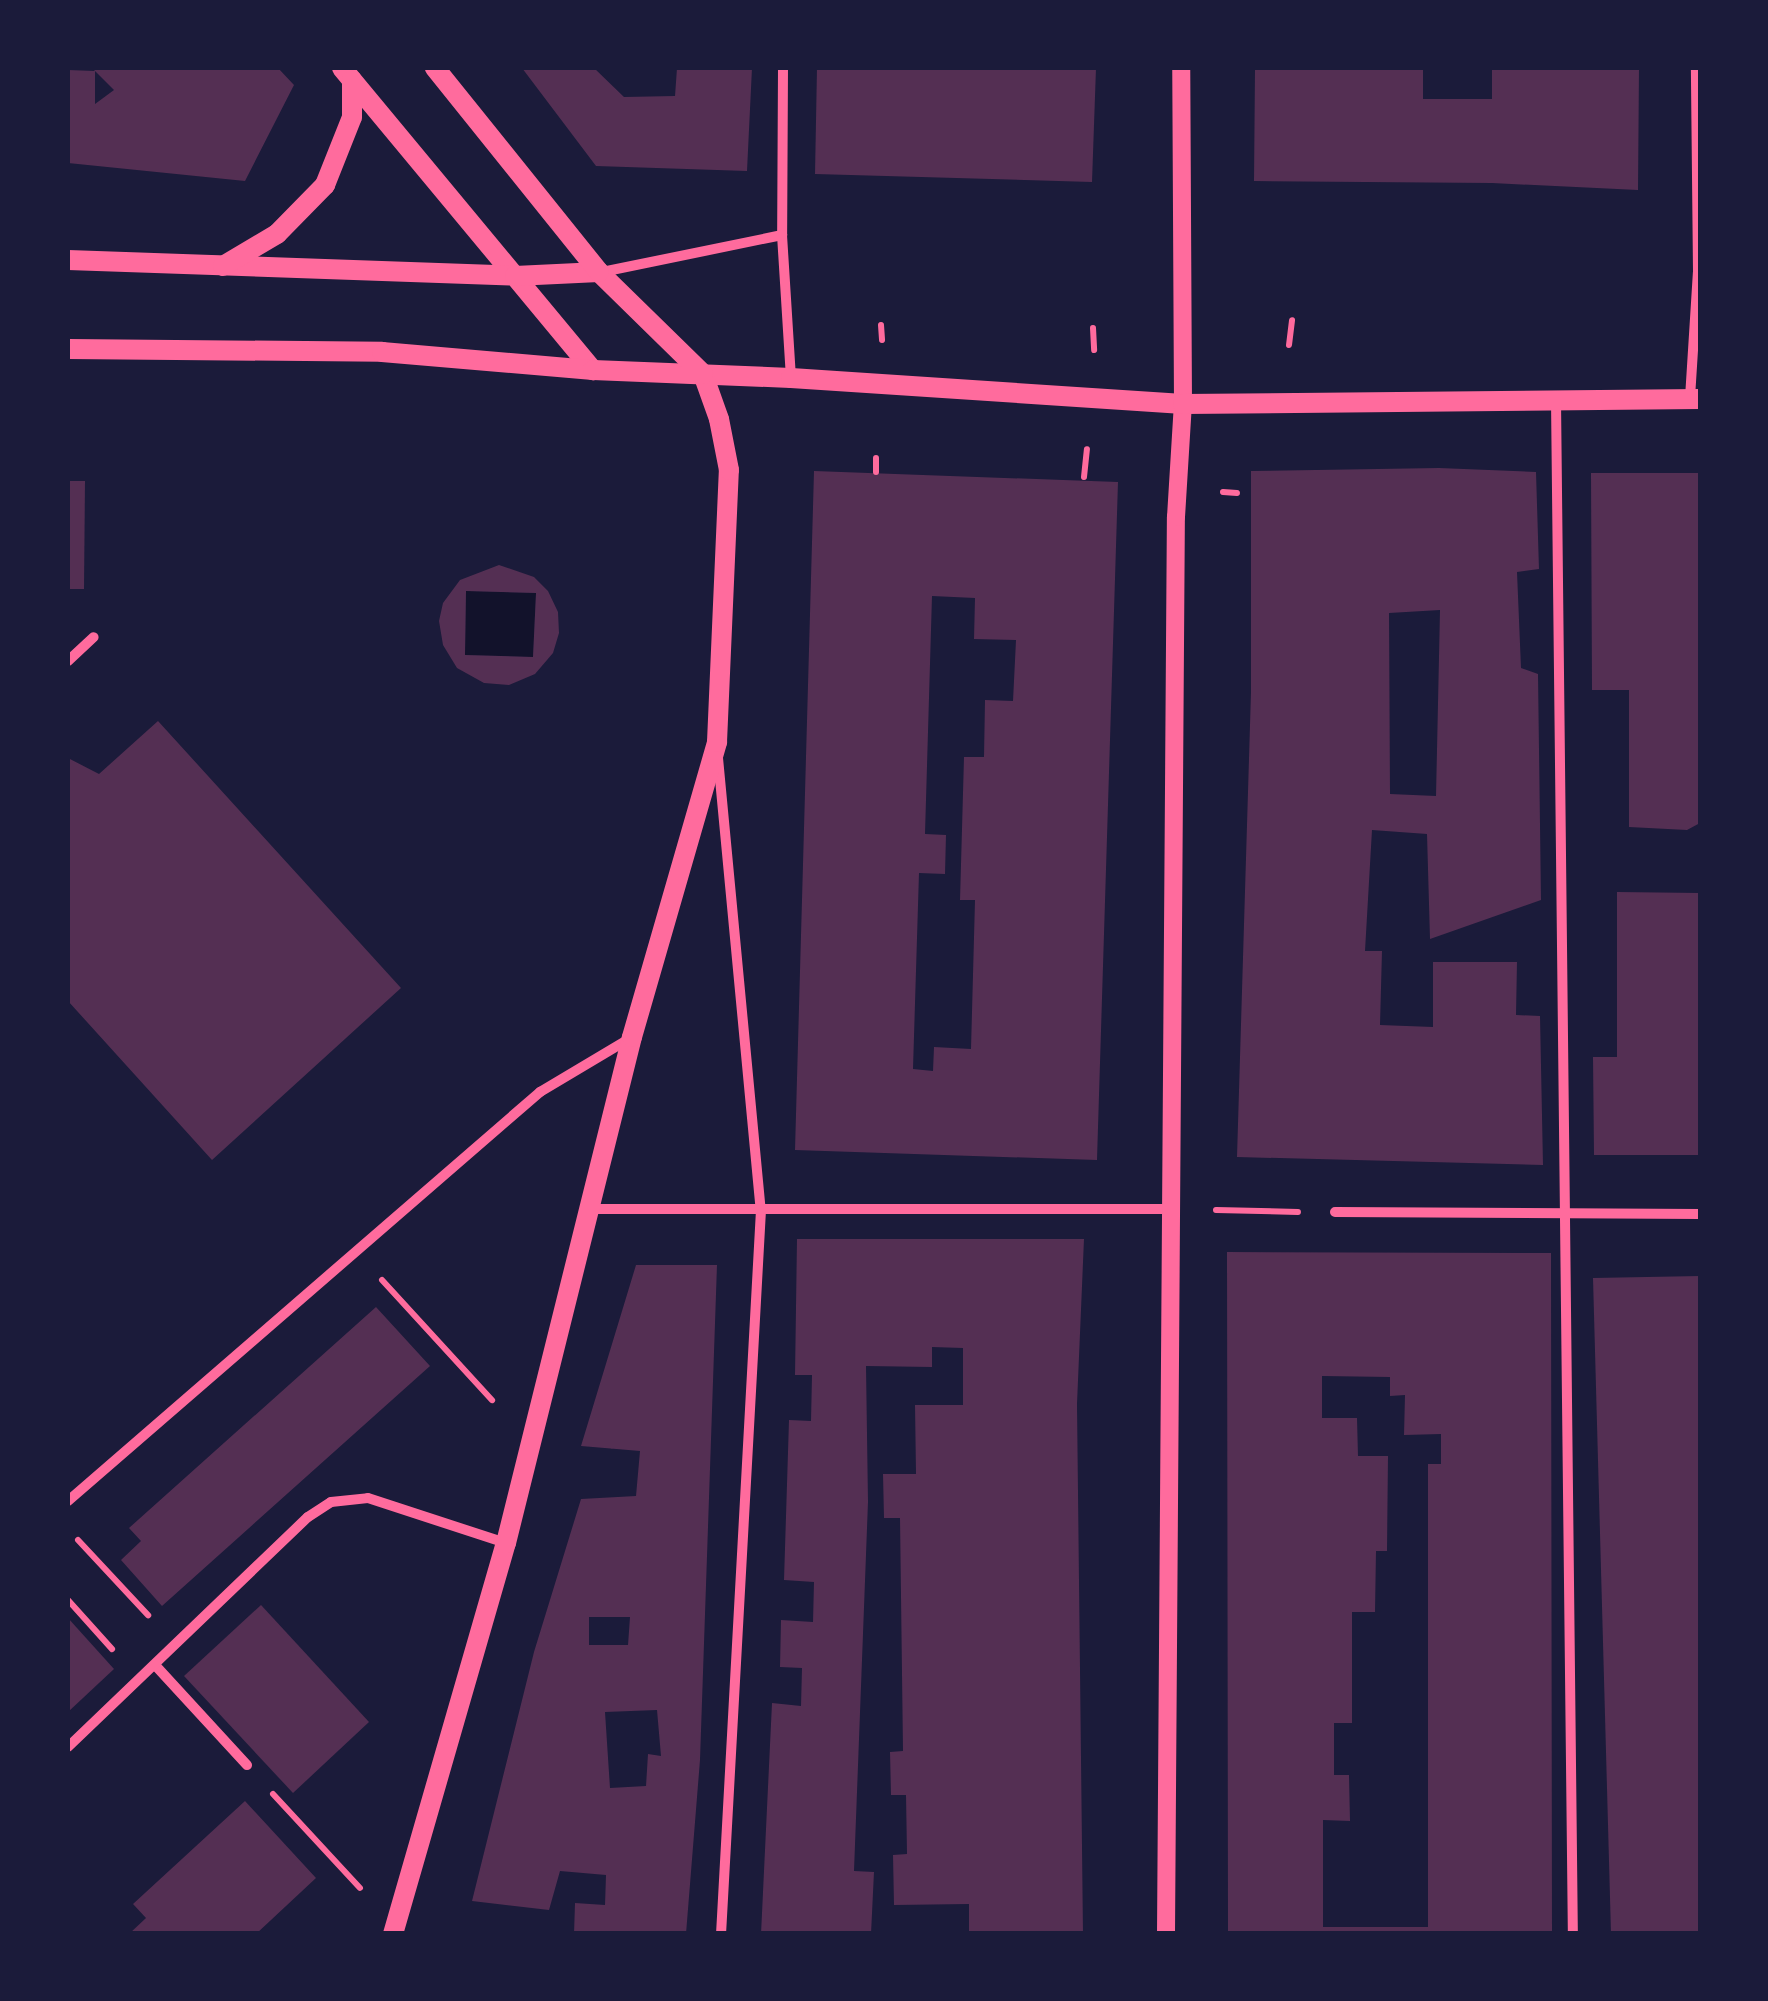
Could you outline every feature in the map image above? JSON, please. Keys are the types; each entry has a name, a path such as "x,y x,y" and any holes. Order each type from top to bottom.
{"main road":[{"path":"394,1929 506,1544 632,1037 717,742 729,470 719,419 702,374 599,272 435,68"},
{"path":"223,266 277,234 326,186 352,117 347,74"},
{"path":"347,74 592,370"},
{"path":"68,260 514,276 599,272"},
{"path":"68,350 382,352 592,370 791,378 1183,404 1695,399"}],"street":[{"path":"783,68 782,235 791,378"},
{"path":"1166,1934 1176,532 1183,404 1181,68"},
{"path":"1695,399 1696,68"},
{"path":"599,272 782,235"},
{"path":"1556,400 1573,1934"},
{"path":"68,661 94,637"},
{"path":"717,742 760,1210 721,1934"},
{"path":"68,1501 540,1092 632,1037"},
{"path":"590,1208 1170,1210"},
{"path":"1335,1212 1700,1214"},
{"path":"68,1747 308,1518 331,1502 368,1498 506,1544"},
{"path":"155,1664 247,1765"}],"path":[{"path":"1289,345 1292,320"},
{"path":"1094,328 1094,350"},
{"path":"1084,477 1087,450"},
{"path":"876,458 876,472"},
{"path":"1222,492 1237,493"},
{"path":"1170,1210 1335,1212"},
{"path":"356,1252 530,1441"},
{"path":"68,1528 176,1646"},
{"path":"68,1600 139,1680"},
{"path":"247,1765 394,1929"}],"shaded area":[{"path":"466,591 536,593 533,657 465,655"}],"building":[{"path":"92,68 278,68 294,85 245,181 68,163 68,70 95,71","holes":["95,71 114,90 95,104"]},
{"path":"522,68 594,68 624,97 675,96 677,68 752,68 747,171 596,166"},
{"path":"817,68 1096,68 1092,182 815,174"},
{"path":"1255,68 1423,68 1423,99 1492,99 1492,68 1639,68 1638,190 1492,183 1254,181"},
{"path":"1439,468 1536,472 1539,569 1517,572 1521,668 1538,674 1541,900 1430,939 1427,834 1372,830 1365,951 1382,951 1380,1025 1433,1027 1433,962 1517,962 1516,1015 1540,1016 1543,1165 1237,1157 1251,692 1251,471","holes":["1440,610 1436,796 1390,794 1389,613"]},
{"path":"814,471 1118,482 1097,1160 795,1150","holes":["932,596 975,598 974,639 1016,640 1013,701 985,700 984,757 964,757 960,900 975,900 971,1049 934,1047 933,1071 913,1069 919,873 945,874 946,835 925,834"]},
{"path":"1591,473 1700,473 1700,823 1687,830 1629,827 1629,690 1592,690"},
{"path":"68,481 85,481 84,589 68,589"},
{"path":"499,565 534,577 548,591 558,612 559,633 553,653 535,674 509,685 484,683 457,668 443,645 439,621 443,603 460,580","holes":["466,591 536,593 533,657 465,655"]},
{"path":"158,721 401,988 212,1160 68,1001 68,758 99,774"},
{"path":"1617,892 1700,893 1700,1155 1594,1155 1593,1057 1617,1057"},
{"path":"797,1239 1084,1239 1077,1404 1083,1934 969,1934 969,1904 894,1905 893,1855 907,1854 906,1795 891,1795 890,1752 903,1751 900,1518 884,1518 883,1474 916,1474 915,1405 963,1405 963,1348 932,1347 932,1367 866,1366 868,1502 854,1871 874,1872 871,1934 761,1934 772,1703 801,1706 802,1668 780,1667 781,1620 813,1622 814,1582 784,1580 789,1420 811,1421 812,1375 795,1375"},
{"path":"1227,1252 1551,1253 1552,1934 1228,1934","holes":["1322,1376 1390,1377 1390,1396 1405,1395 1404,1435 1441,1434 1441,1464 1428,1464 1428,1927 1323,1927 1323,1820 1350,1821 1349,1775 1334,1775 1334,1723 1352,1723 1352,1612 1375,1612 1376,1551 1387,1551 1388,1456 1358,1456 1357,1418 1322,1418"]},
{"path":"636,1265 717,1265 700,1760 686,1934 574,1934 575,1903 605,1905 606,1875 560,1871 549,1910 472,1901 534,1652 581,1499 636,1496 640,1451 581,1446","holes":["589,1617 630,1617 628,1645 589,1645","657,1710 661,1756 648,1754 646,1786 610,1788 605,1712"]},
{"path":"1700,1276 1700,1934 1611,1934 1593,1278"},
{"path":"376,1307 430,1366 162,1606 121,1560 141,1541 129,1528"},
{"path":"261,1605 369,1722 293,1793 184,1676"},
{"path":"68,1618 114,1669 68,1712"},
{"path":"245,1801 316,1878 256,1934 129,1934 146,1918 133,1904"}]}
